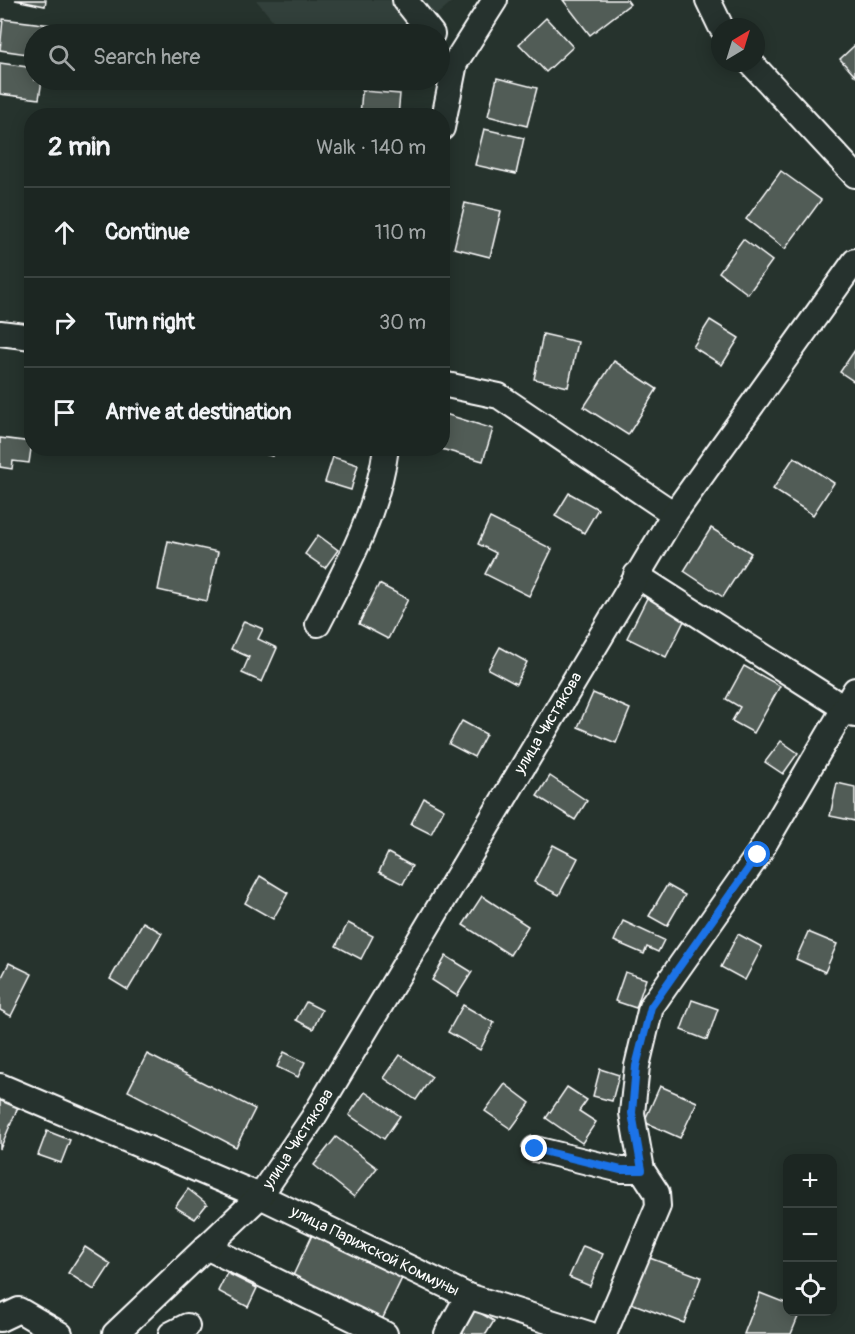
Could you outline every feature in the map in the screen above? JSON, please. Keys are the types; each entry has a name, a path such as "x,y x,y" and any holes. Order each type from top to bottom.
{"street":[{"path":"405,0 424,24"},
{"path":"450,88 455,63 495,0"},
{"path":"708,0 717,18"},
{"path":"450,57 455,63"},
{"path":"759,72 855,175"},
{"path":"446,108 450,90"},
{"name":"улица Чистякова","path":"115,1334 260,1196 313,1119 674,514 855,261"},
{"path":"0,333 24,336"},
{"path":"450,386 499,396 674,514"},
{"path":"318,624 355,552 383,472 385,456"},
{"path":"604,1334 658,1206 657,1193 642,1170 632,1113 636,1066 651,1007 758,855 852,703 636,575"},
{"name":"улица Парижской Коммуны","path":"0,1086 260,1196 468,1296 589,1334"},
{"path":"535,1149 621,1170 642,1170"},
{"path":"206,1247 385,1334"},
{"path":"447,1334 468,1296"},
{"path":"0,1318 19,1310 60,1334"}],"shaded area":[{"path":"256,0 454,0 426,24 276,24"}],"building":[{"path":"15,0 46,0 45,6"},
{"path":"563,0 627,0 630,4 590,35"},
{"path":"546,18 573,47 546,72 519,44"},
{"path":"3,19 43,24 24,24 24,54 0,50"},
{"path":"855,45 855,76 840,59"},
{"path":"0,63 24,67 24,90 40,90 39,99 0,94"},
{"path":"497,78 537,88 527,126 488,116"},
{"path":"362,91 400,94 399,108 361,108"},
{"path":"484,129 524,138 516,174 475,165"},
{"path":"781,171 821,200 785,249 746,219"},
{"path":"465,203 501,211 490,257 454,248"},
{"path":"743,239 772,261 748,294 719,272"},
{"path":"710,320 739,338 722,365 693,347"},
{"path":"543,334 578,342 568,387 534,379"},
{"path":"855,350 855,382 840,372"},
{"path":"614,361 657,389 628,435 584,407"},
{"path":"450,416 493,429 483,461 450,451"},
{"path":"0,438 24,441 24,456 30,456 29,463 13,461 12,469 0,467"},
{"path":"333,457 358,465 351,490 325,482"},
{"path":"794,457 834,483 813,515 773,489"},
{"path":"569,493 598,509 584,533 555,516"},
{"path":"490,518 552,549 529,596 485,574 496,553 478,544"},
{"path":"711,528 751,553 723,597 684,571"},
{"path":"318,535 338,550 325,568 305,554"},
{"path":"168,541 218,552 207,601 158,590"},
{"path":"379,584 408,599 388,639 359,624"},
{"path":"647,598 686,617 666,657 627,638"},
{"path":"244,621 263,629 258,639 277,648 262,682 242,673 249,657 231,649"},
{"path":"500,647 527,662 516,684 488,669"},
{"path":"744,666 780,686 754,733 732,721 740,707 726,699"},
{"path":"593,693 630,709 616,743 578,727"},
{"path":"462,721 486,734 474,757 449,744"},
{"path":"781,741 798,753 783,774 765,762"},
{"path":"550,776 587,801 575,820 537,796"},
{"path":"837,783 855,787 855,821 830,816"},
{"path":"424,798 444,809 431,834 411,824"},
{"path":"553,845 578,858 559,895 534,882"},
{"path":"388,853 412,866 403,884 379,872"},
{"path":"260,876 288,893 273,919 245,903"},
{"path":"667,885 685,895 667,926 649,916"},
{"path":"482,896 528,926 510,955 463,925"},
{"path":"623,921 664,940 658,952 647,947 644,954 614,941"},
{"path":"143,922 162,933 128,990 110,979"},
{"path":"348,923 373,936 361,959 336,946"},
{"path":"808,932 837,944 825,972 796,959"},
{"path":"738,934 762,947 745,980 721,967"},
{"path":"446,956 472,972 457,996 432,980"},
{"path":"9,963 32,974 11,1016 0,1010 0,981"},
{"path":"625,972 646,979 636,1008 615,1001"},
{"path":"692,1000 718,1009 707,1040 681,1030"},
{"path":"306,1002 322,1010 313,1029 296,1020"},
{"path":"463,1005 494,1023 480,1050 448,1032"},
{"path":"284,1052 305,1062 298,1077 277,1067"},
{"path":"147,1054 255,1109 236,1147 128,1091"},
{"path":"400,1055 432,1077 416,1100 384,1078"},
{"path":"600,1069 619,1075 612,1101 593,1096"},
{"path":"505,1084 530,1103 511,1129 485,1111"},
{"path":"660,1086 697,1102 680,1138 644,1122"},
{"path":"567,1087 587,1100 579,1111 596,1122 582,1143 546,1118"},
{"path":"365,1092 400,1116 384,1139 349,1115"},
{"path":"0,1099 18,1107 0,1149"},
{"path":"47,1131 70,1140 61,1163 38,1155"},
{"path":"336,1137 377,1168 354,1197 314,1165"},
{"path":"188,1189 207,1204 195,1219 175,1207"},
{"path":"312,1235 402,1278 380,1324 290,1282"},
{"path":"583,1246 603,1254 590,1286 569,1277"},
{"path":"85,1247 111,1264 94,1290 68,1273"},
{"path":"647,1257 701,1277 684,1323 631,1303"},
{"path":"227,1273 257,1288 248,1307 218,1291"},
{"path":"760,1293 783,1302 783,1316 798,1316 791,1334 744,1334"},
{"path":"475,1310 494,1321 486,1334 461,1334"}],"route":[{"path":"535,1149 621,1170 642,1170 632,1113 636,1066 651,1007 758,855"}]}
